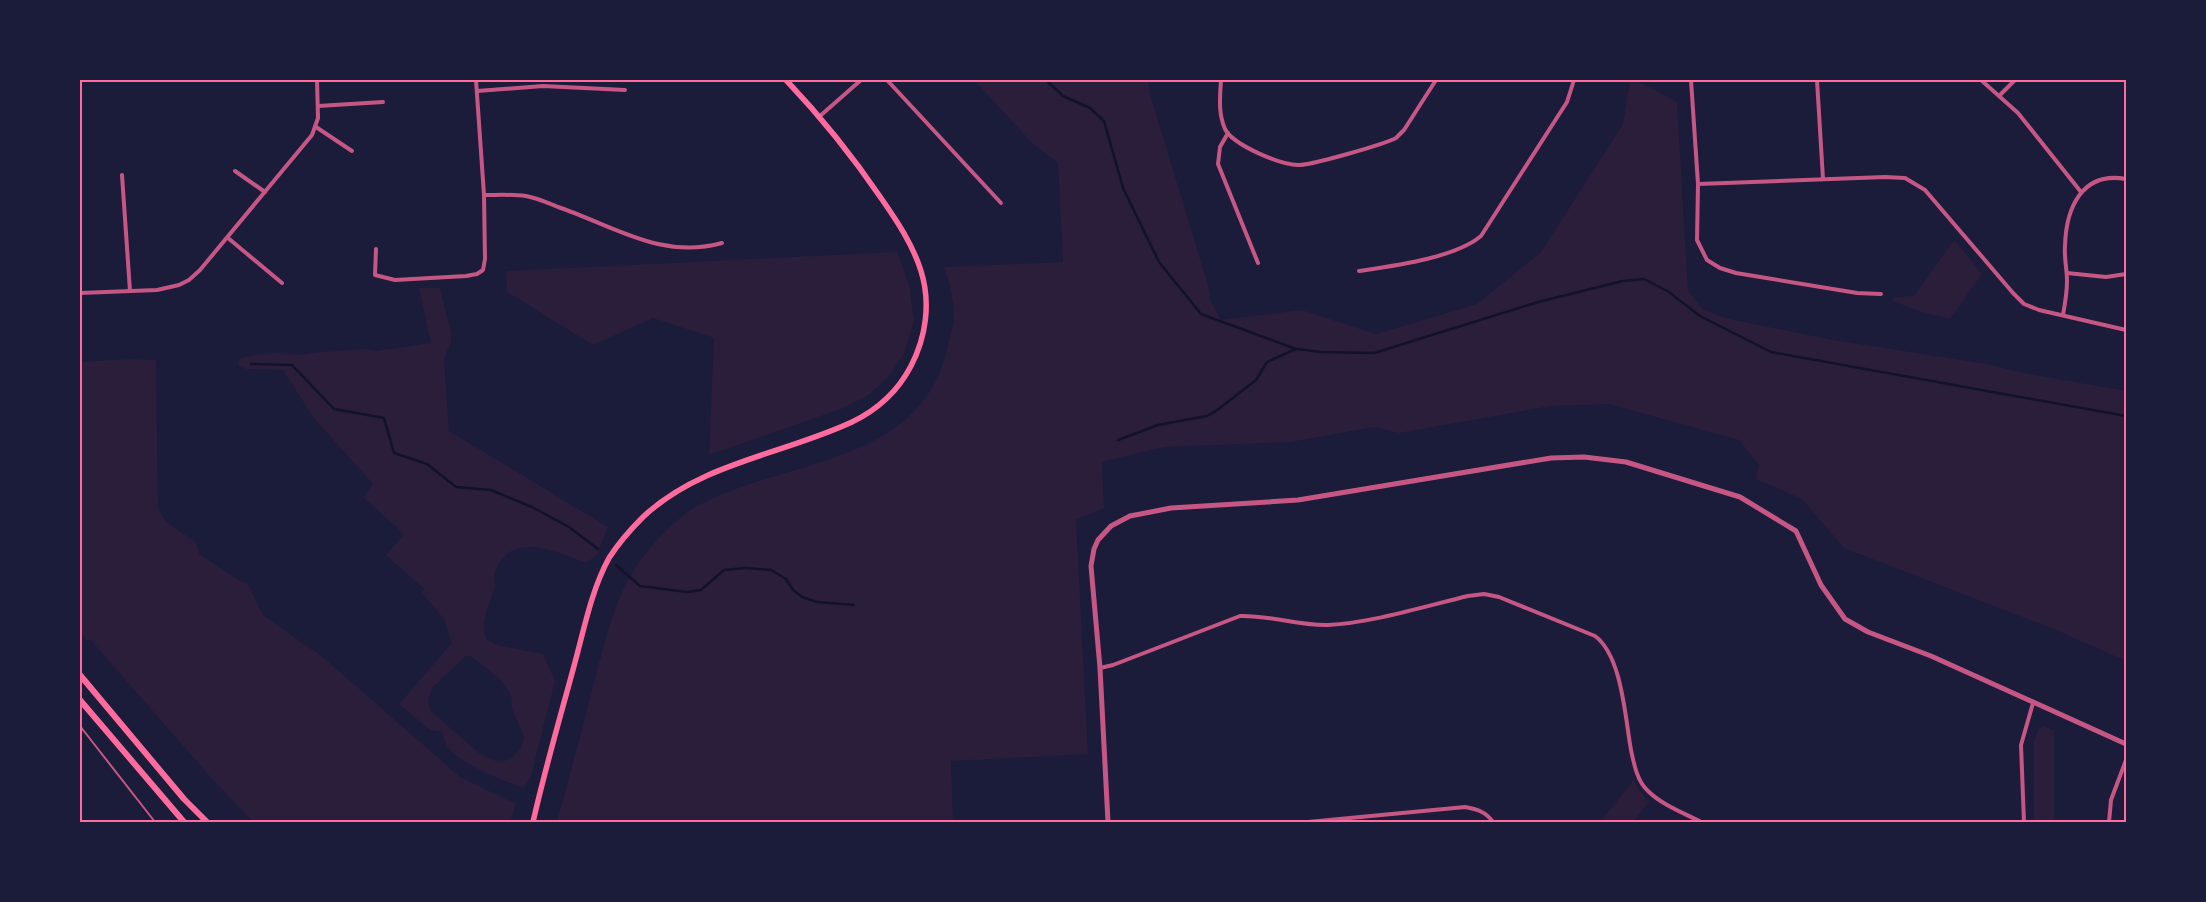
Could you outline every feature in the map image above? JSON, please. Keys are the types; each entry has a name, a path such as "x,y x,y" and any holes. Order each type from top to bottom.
{"highway":[{"path":"80,675 184,799 207,822"},
{"path":"80,700 184,822"}],"main road":[{"path":"533,822 584,631 598,586 610,558 626,536 643,517 665,499 692,484 731,467 852,422 878,407 896,390 920,350 926,320 926,302 921,271 914,253 899,224 851,153 786,80"}],"street":[{"path":"80,293 170,288 189,280 228,238 306,144 316,126 318,106 317,80"},
{"path":"376,249 375,275 395,280 466,276 477,274 483,270 485,259 484,195 476,80"},
{"path":"820,116 861,80"},
{"path":"887,80 1001,203"},
{"path":"1222,80 1220,114 1228,133 1244,145 1280,161 1298,165 1396,138 1404,130 1436,80"},
{"path":"1359,271 1400,265 1456,249 1467,245 1481,236 1567,102 1574,80"},
{"path":"1691,80 1698,184 1697,240 1703,254 1713,264 1736,273 1857,293 1882,294"},
{"path":"1817,80 1823,179"},
{"path":"1981,80 2018,113 2081,192"},
{"path":"2000,95 2016,80"},
{"path":"477,91 543,86 625,90"},
{"path":"318,106 383,102"},
{"path":"316,126 352,152"},
{"path":"1228,133 1220,147 1218,164 1258,263"},
{"path":"235,171 265,192"},
{"path":"122,175 130,291"},
{"path":"1698,184 1885,176 1912,180 1925,190 2018,298 2039,310 2126,330"},
{"path":"2062,315 2067,273 2065,246 2070,215 2081,192 2093,181 2109,177 2126,179"},
{"path":"484,195 515,195 536,199 656,246 701,248 722,243"},
{"path":"228,238 282,283"},
{"path":"2067,273 2106,277 2126,274"},
{"path":"1108,822 1100,668 1092,566 1094,549 1104,532 1120,520 1130,516 1183,506 1298,500 1551,458 1584,457 1614,460 1740,496 1796,531 1821,585 1845,618 1868,632 1931,656 2126,744"},
{"path":"1100,668 1113,665 1240,616 1256,615 1326,625 1352,622 1468,596 1484,594 1499,597 1595,636 1603,642 1609,651 1617,674 1634,765 1642,783 1655,797 1701,822"},
{"path":"2024,822 2021,745 2033,703"},
{"path":"2109,822 2113,791 2126,760"},
{"path":"1308,822 1465,807 1478,809 1489,816 1493,822"}],"lane":[{"path":"80,726 154,822"}],"shaded area":[{"path":"974,80 1148,80 1150,94 1211,295 1209,298 1221,320 1302,310 1376,334 1477,304 1541,252 1623,124 1630,80 1636,80 1677,102 1688,291 1703,309 1725,318 1833,340 1987,364 2024,373 2126,391 2126,661 2056,630 1844,548 1802,499 1756,479 1759,465 1739,440 1609,404 1551,406 1399,433 1374,427 1291,442 1164,447 1102,462 1104,508 1076,520 1088,754 951,761 953,822 557,822 601,654 618,602 634,569 657,540 678,520 701,504 774,476 850,452 884,435 913,413 935,382 952,328 954,315 952,297 948,278 943,267 1063,262 1058,163 1032,143"},
{"path":"1954,240 1982,274 1950,319 1922,312 1892,301 1894,297 1914,296"},
{"path":"897,252 909,284 914,320 904,354 889,376 869,395 841,409 709,455 714,338 653,318 593,345 507,292 506,271"},
{"path":"419,288 440,288 451,332 451,342 444,359 449,431 608,527 597,555 586,563 549,550 523,547 512,551 502,559 495,572 495,587 484,626 486,639 497,645 543,654 555,681 531,776 523,788 465,762 449,748 442,732 430,730 399,704 452,643 444,619 422,593 424,589 386,555 404,534 363,497 373,484 313,417 283,370 246,369 237,364 241,358 264,354 303,355 363,349 377,351 431,343","holes":["466,656 471,656 501,680 511,695 512,709 524,737 521,748 511,759 498,762 479,753 430,710 428,699 433,687"]},
{"path":"132,359 156,360 158,508 166,522 196,542 199,554 235,578 248,584 263,615 324,658 460,777 516,804 510,822 253,822 211,778 90,639 87,641 80,632 80,362"},
{"path":"2044,726 2054,731 2054,822 2034,822 2034,740 2039,729"},
{"path":"1634,780 1638,789 1649,802 1633,822 1600,822"}],"waterway":[{"path":"1046,80 1063,96 1090,108 1104,121 1123,188 1159,262 1201,314 1296,349 1321,352 1374,353 1538,302 1623,281 1644,279 1669,292 1700,316 1771,352 2126,416"},
{"path":"1118,440 1158,425 1207,416 1256,380 1267,362 1296,349"},
{"path":"251,364 292,365 334,409 384,418 394,453 427,464 456,487 491,490 532,507 569,527 598,549"},
{"path":"616,565 640,586 687,592 701,590 724,570 745,568 771,570 786,579 793,590 802,597 817,602 854,605"}]}
